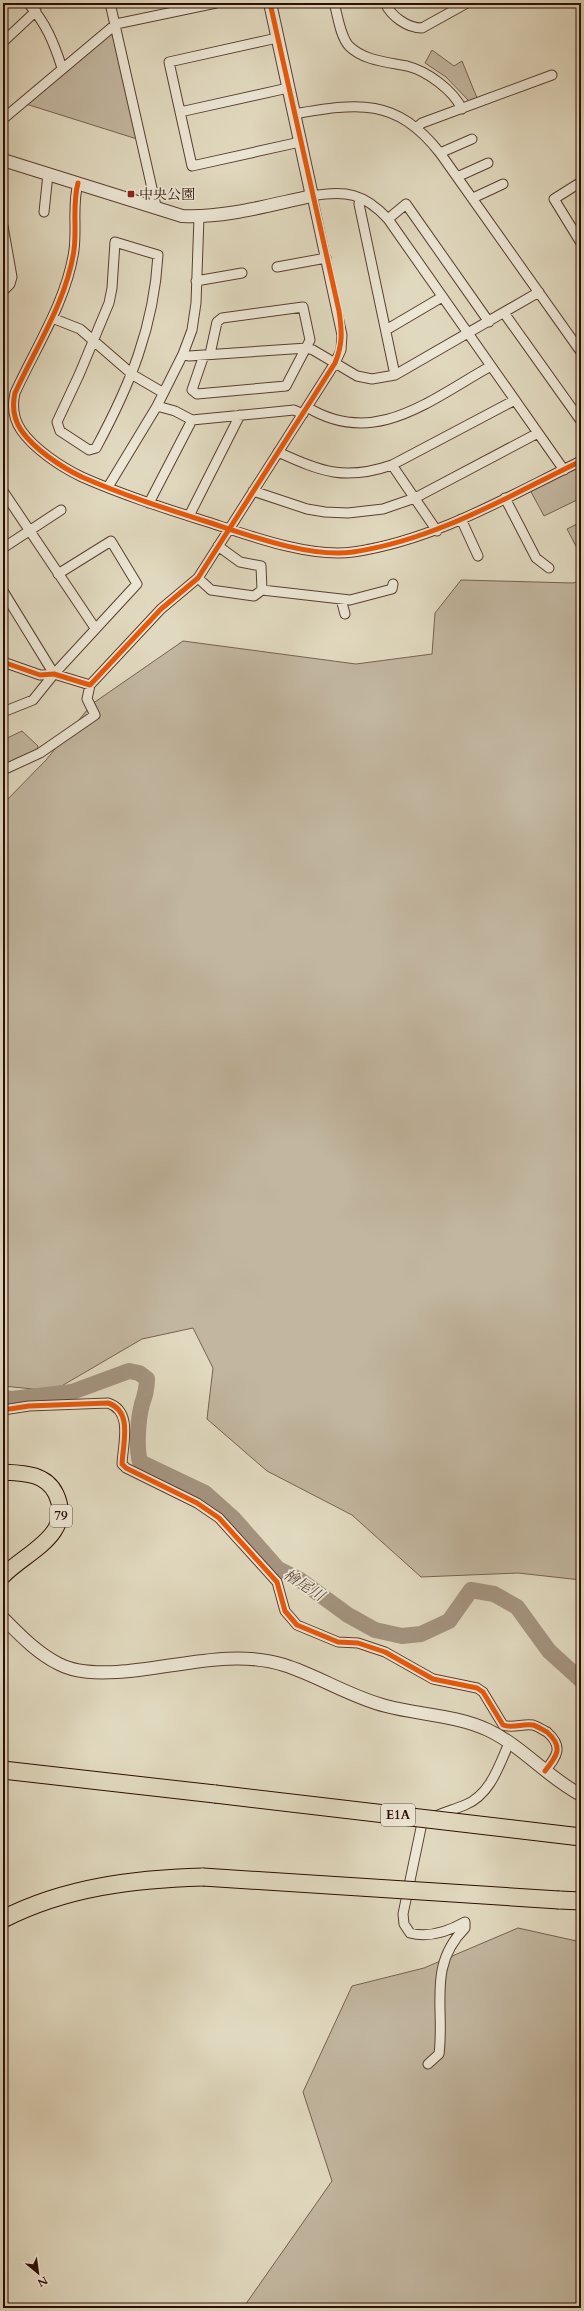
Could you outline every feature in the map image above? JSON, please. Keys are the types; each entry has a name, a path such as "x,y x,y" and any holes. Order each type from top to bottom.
{"highway":[{"name":"E1A","path":"3,1770 581,1837"},
{"path":"3,1919 45,1901 89,1889 120,1882 156,1878 203,1877 581,1901"}],"main road":[{"name":"79","path":"3,1472 32,1474 46,1482 54,1491 60,1504 61,1517 58,1526 43,1544 3,1576"}],"street":[{"path":"28,3 36,11 53,39 62,68"},
{"path":"110,3 116,24 156,206"},
{"path":"3,119 116,24 192,5 216,3"},
{"path":"3,770 40,753 95,715 87,699 90,685 161,609 198,578 335,363 341,350 342,335 270,3"},
{"path":"334,3 344,38 349,46 360,54 373,59 408,66 422,72 446,89 462,109"},
{"path":"385,3 396,17 415,28 428,26 452,7 467,3"},
{"path":"3,42 36,11"},
{"path":"277,38 169,62 180,112 192,166 300,142"},
{"path":"417,127 422,123 552,75"},
{"path":"180,112 288,88"},
{"path":"294,114 338,106 358,106 390,112 417,127 440,153 457,176 581,352"},
{"path":"440,153 472,139"},
{"path":"3,160 156,206 182,216 198,217 228,213 334,192 360,198 379,209 388,218 564,470"},
{"path":"457,176 488,163"},
{"path":"44,212 48,174"},
{"path":"581,182 554,199 581,243"},
{"path":"78,183 74,197 74,250 66,283 52,318 15,393 13,404 14,415 20,429 33,444 55,461 81,476 149,503 277,544 335,554 389,545 437,531 581,462"},
{"path":"473,198 503,184"},
{"path":"360,198 359,204 395,375"},
{"path":"388,218 406,204 488,322"},
{"path":"108,486 157,406 162,392 183,354 192,330 196,281 198,217"},
{"path":"3,226 12,277 10,284 3,291"},
{"path":"115,242 158,255 156,285 133,375 96,448 88,450 60,431 57,422 103,320 112,288 115,242"},
{"path":"277,267 326,258"},
{"path":"196,281 242,273"},
{"path":"183,354 307,348 357,376 372,379 395,375 539,292"},
{"path":"386,330 442,297"},
{"path":"303,307 310,340 286,386 197,394 192,390 207,354 216,322 222,318 303,307"},
{"path":"504,313 581,422"},
{"path":"52,318 80,329 133,375 162,392"},
{"path":"157,406 175,411 192,420 305,410 345,424 388,421 409,413 491,366"},
{"path":"278,452 314,468 335,473 354,474 374,471 392,465 515,400"},
{"path":"189,516 240,415"},
{"path":"149,503 192,420"},
{"path":"253,491 306,509 325,512 368,511 403,503 415,498 538,433"},
{"path":"392,465 437,531"},
{"path":"3,491 95,628"},
{"path":"505,498 536,558 549,568"},
{"path":"3,548 61,510"},
{"path":"461,519 478,556"},
{"path":"3,712 33,700 95,628 137,584 112,541 58,574"},
{"path":"218,546 240,562 261,566 262,590"},
{"path":"198,578 211,590 254,596 262,590 350,600 392,589 393,584"},
{"path":"3,591 54,674"},
{"path":"341,599 344,614"},
{"path":"3,662 40,675 54,674 90,685"},
{"path":"3,1410 30,1406 108,1403 116,1405 125,1418 122,1464 126,1468 197,1502 219,1518 277,1582 286,1611 296,1625 338,1642 358,1643 385,1652 434,1679 476,1688 483,1692 503,1724 508,1727 534,1725 554,1738 558,1749 556,1758 545,1771"},
{"path":"3,1618 41,1654 59,1665 80,1671 129,1671 218,1660 264,1660 284,1665 349,1694 387,1706 472,1723 490,1731 509,1743 545,1771 581,1795"},
{"path":"428,2064 439,2054 441,2040 438,1997 444,1959 453,1940 465,1928 465,1922 449,1931 417,1935 410,1933 404,1924 403,1914 422,1823 434,1815 468,1804 481,1793 493,1779 509,1743"}],"shaded area":[{"path":"109,34 113,35 137,139 26,104"},
{"path":"432,50 454,66 462,61 477,98 469,101 446,77 425,63"},
{"path":"581,465 581,498 544,516 530,490"},
{"path":"581,522 581,556 567,529"},
{"path":"461,580 573,583 581,580 581,1580 518,1573 421,1577 352,1515 267,1471 207,1419 213,1368 193,1328 142,1339 53,1391 3,1386 3,804 46,760 92,704 183,641 356,664 432,654 435,613"},
{"path":"22,731 38,746 37,750 3,765 3,740"},
{"path":"518,1928 581,1942 581,2308 243,2308 332,2181 303,2092 352,1986 424,1968"}],"waterway":[{"name":"檜尾川","path":"3,1398 12,1399 72,1392 129,1371 139,1373 147,1379 139,1425 138,1449 140,1462 205,1493 234,1519 278,1569 300,1580 348,1615 375,1630 402,1636 421,1634 449,1621 471,1590 494,1594 517,1607 549,1651 581,1680"}],"cycle path":[{"path":"3,662 40,675 54,674 90,685 161,609 198,578 335,363 341,337 339,311 270,3"},
{"path":"78,183 75,200 74,250 65,287 50,323 15,393 13,407 16,421 26,437 40,451 74,473 131,497 246,535 301,549 337,553 353,552 413,538 470,516 581,461"},
{"path":"3,1410 29,1406 108,1403 116,1407 124,1420 125,1429 122,1464 126,1468 197,1503 219,1518 277,1582 285,1611 297,1625 338,1642 358,1643 385,1652 433,1679 477,1688 483,1692 503,1725 533,1725 547,1732 552,1737 556,1742 557,1752 553,1761 545,1771"}],"place":[{"name":"中央公園","path":"131,194"}]}
